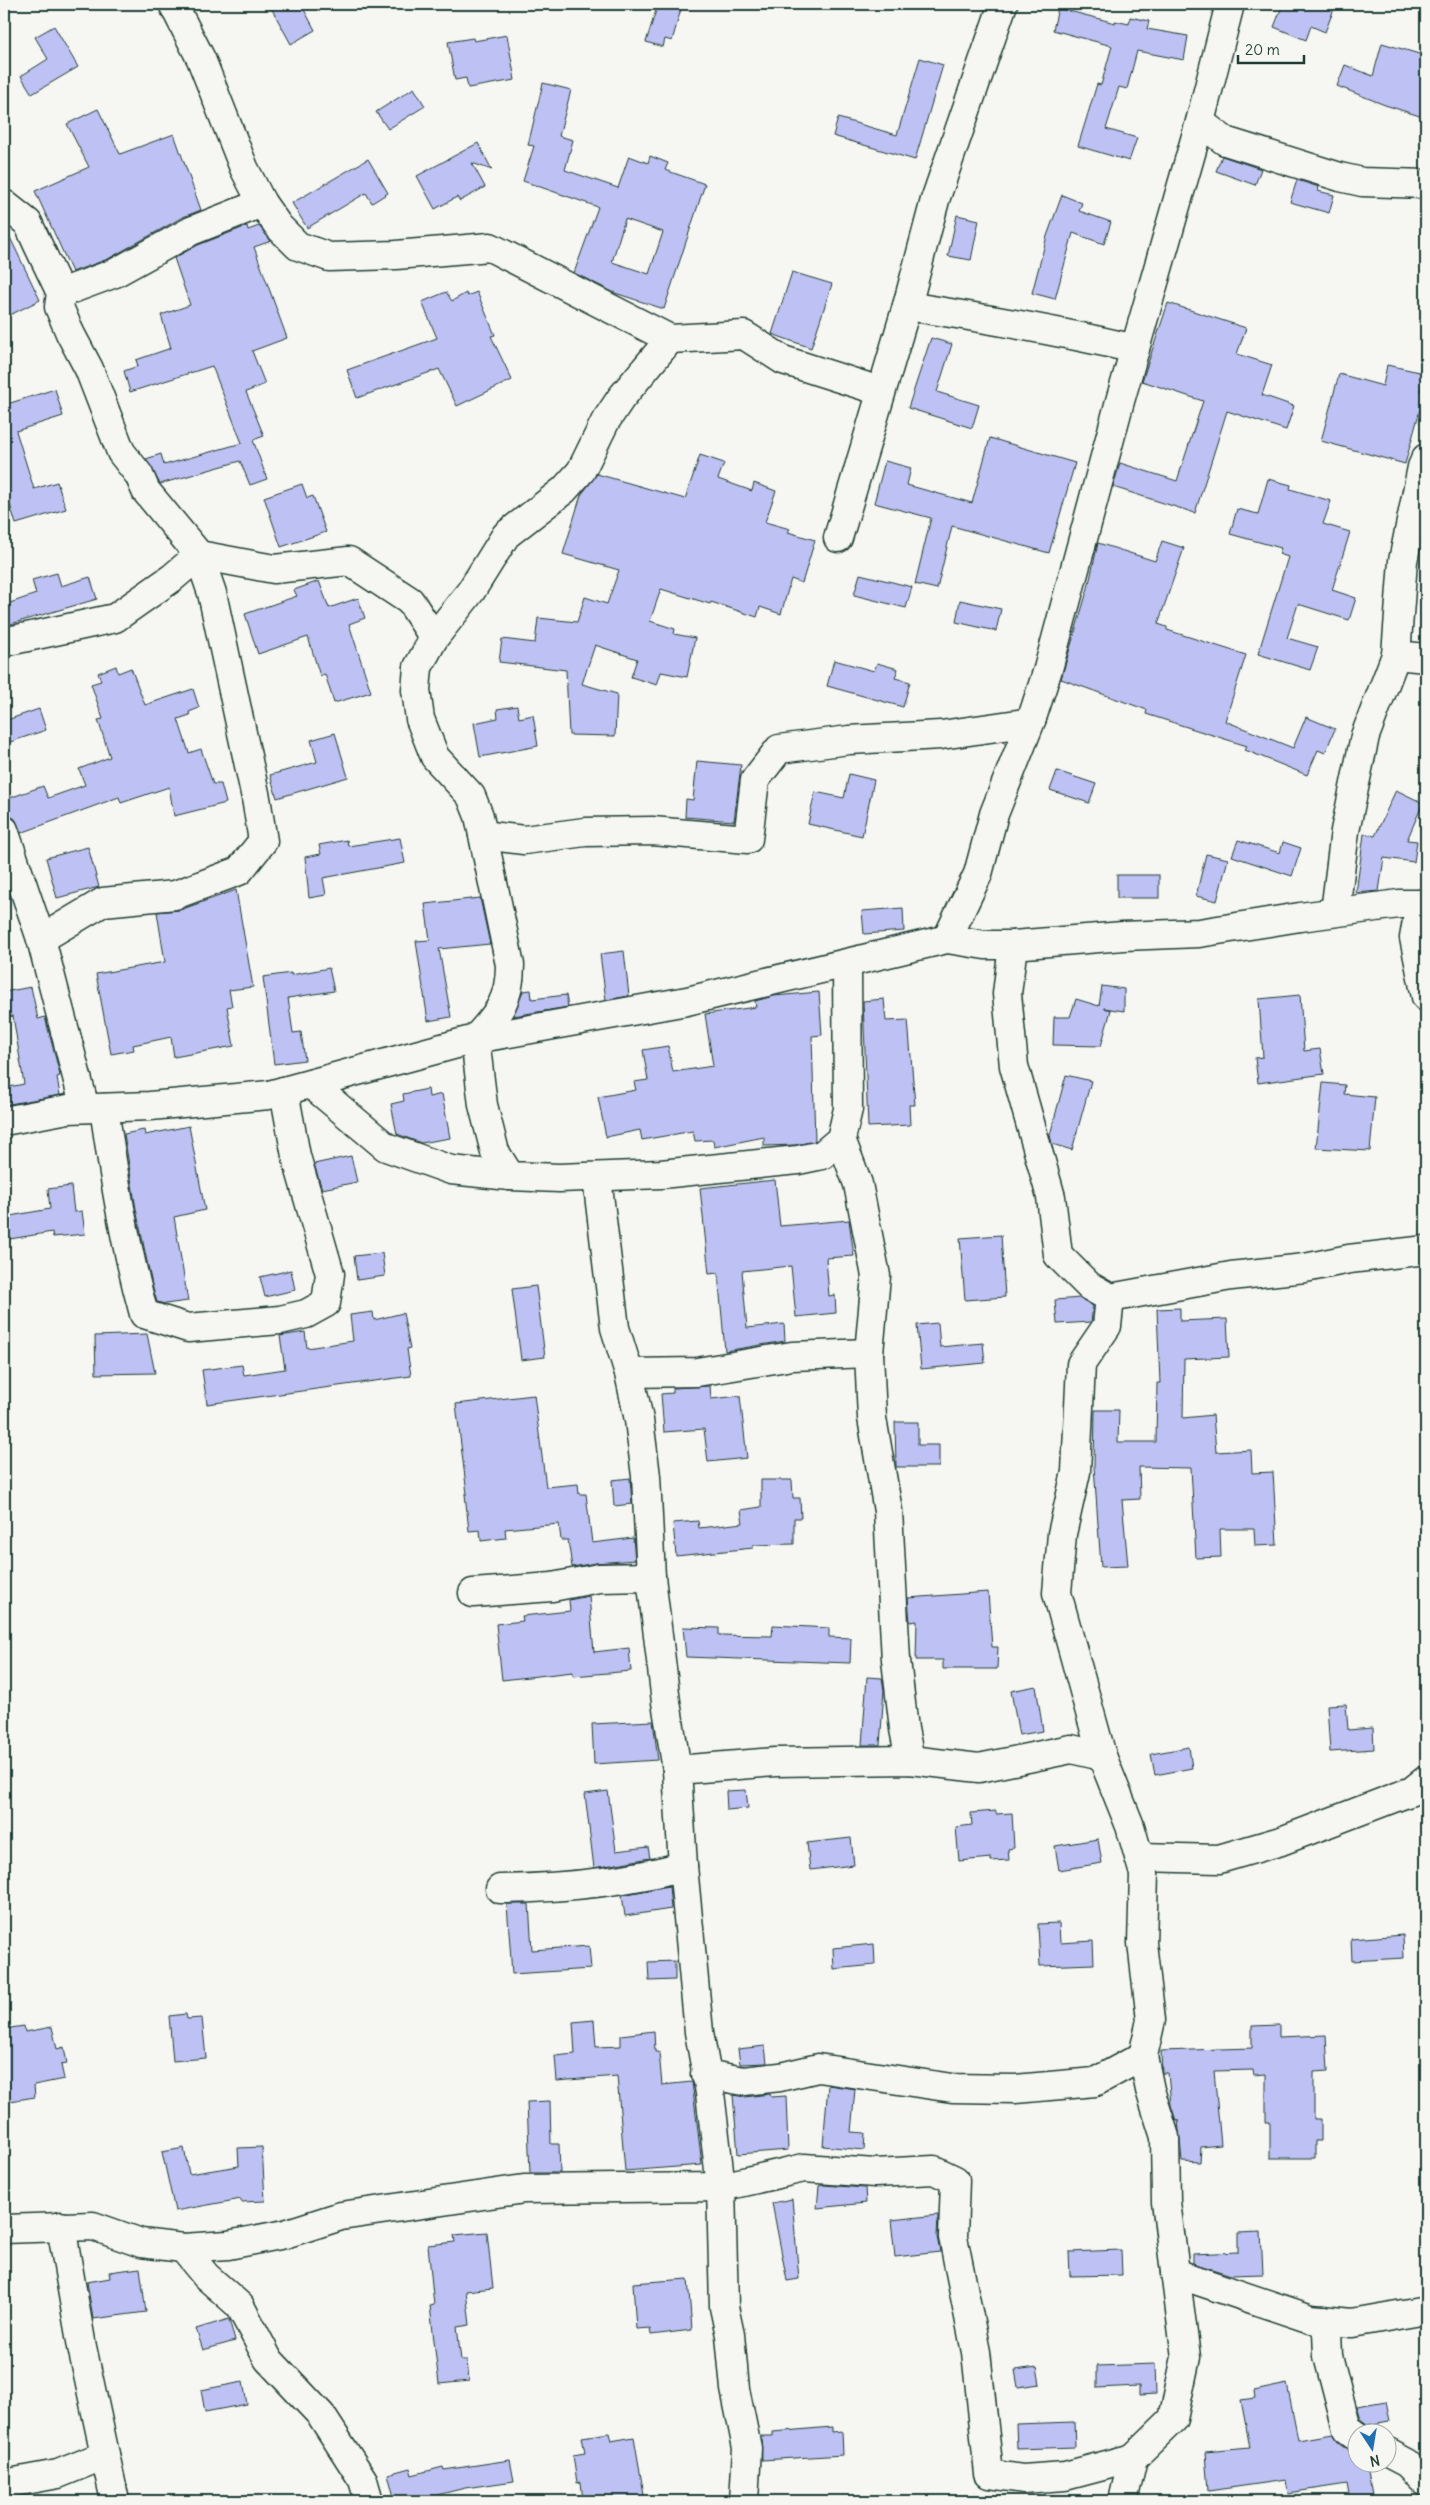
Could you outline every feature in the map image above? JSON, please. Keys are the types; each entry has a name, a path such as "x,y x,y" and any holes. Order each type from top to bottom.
{"street":[{"path":"173,4 201,60 244,168 262,203 279,227 298,246 329,257 396,255 490,247 670,339 744,334 783,360 880,391"},
{"path":"838,538 880,391 907,306 935,200 1003,4"},
{"path":"947,939 978,874 994,814 1032,718 1077,566 1135,350 1200,122 1230,4"},
{"path":"1200,122 1225,141 1340,177 1362,182 1426,184"},
{"path":"60,293 115,273 191,231 262,203"},
{"path":"4,204 28,223 60,293 59,307 89,369 121,452 139,475 146,491 199,555 212,594 256,798 262,841 239,871 175,896 103,902 41,939"},
{"path":"907,306 1021,327 1054,330 1135,350"},
{"path":"475,1039 501,1010 510,983 510,965 479,816 471,796 435,757 420,720 416,690 418,667 434,638 471,591 506,535 564,490 581,471 605,422 621,398 670,339"},
{"path":"1335,912 1345,831 1365,736 1396,655 1403,561 1422,467 1426,458"},
{"path":"199,555 274,569 349,561 410,601 434,638"},
{"path":"4,642 115,618 172,578 199,555"},
{"path":"1396,655 1426,658"},
{"path":"483,835 524,840 585,832 652,831 748,839 756,780 779,749 849,740 941,735 1024,723 1032,718"},
{"path":"4,830 41,939 94,1108 117,1196 133,1276 144,1314 188,1328 280,1320 306,1314 326,1303 330,1274 313,1222 296,1156 284,1091"},
{"path":"4,1121 68,1109 219,1100 269,1095 475,1039 687,1001 947,939 985,945 1013,945 1124,936 1199,933 1335,912 1423,904 1414,938 1426,997"},
{"path":"1013,945 1007,994 1014,1066 1051,1197 1058,1255 1089,1286 1110,1298 1231,1276 1305,1268 1349,1259 1426,1250"},
{"path":"847,964 848,1109 841,1139 858,1184 876,1276 869,1353 872,1418 888,1511 896,1660 904,1729 910,1760"},
{"path":"475,1039 486,1114 495,1152 510,1176"},
{"path":"311,1084 386,1147 451,1170 510,1176 597,1178 661,1174 798,1160 822,1155 841,1139"},
{"path":"597,1178 615,1328 629,1373 640,1420 651,1577 666,1702 677,1770 683,1866 699,2032 705,2074 710,2092 721,2188 724,2307 747,2448 744,2501"},
{"path":"4,2229 93,2226 141,2244 183,2248 228,2245 285,2234 341,2216 524,2189 721,2188 804,2168 875,2173 934,2170 955,2180 953,2237 976,2352 989,2474 1023,2479 1065,2476 1133,2458 1173,2419 1186,2357 1166,2202 1164,2137 1150,2090 1143,2056 1151,2020 1142,1943 1144,1874 1130,1826 1102,1756 1057,1593 1062,1534 1076,1472 1081,1364 1107,1326 1110,1298"},
{"path":"629,1373 697,1372 792,1356 869,1353"},
{"path":"473,1593 552,1587 600,1578 651,1577"},
{"path":"677,1770 775,1762 910,1760 979,1768 1071,1749 1102,1756"},
{"path":"1139,1857 1219,1859 1281,1841 1412,1791 1426,1780"},
{"path":"500,1889 546,1888 590,1884 650,1875 683,1866"},
{"path":"705,2074 744,2081 780,2078 818,2068 952,2088 1015,2089 1095,2082 1143,2056"},
{"path":"61,2226 82,2348 115,2501"},
{"path":"183,2248 206,2276 240,2306 268,2359 321,2415 363,2480 369,2501"},
{"path":"1175,2273 1219,2290 1311,2319 1352,2323 1426,2310"},
{"path":"1322,2320 1327,2332 1328,2356 1348,2430"},
{"path":"4,2484 58,2474 105,2454"},
{"path":"1123,2501 1133,2458"},
{"path":"1398,2458 1407,2463 1426,2482"}],"building":[{"path":"269,4 301,4 315,30 291,44"},
{"path":"658,4 674,4 673,6 681,9 672,41 665,39 663,47 646,42"},
{"path":"1283,4 1336,4 1325,32 1311,26 1306,40 1274,27"},
{"path":"1058,8 1115,23 1115,21 1129,24 1130,17 1149,21 1147,29 1188,36 1184,60 1137,51 1127,89 1119,87 1106,129 1137,138 1129,161 1078,146 1097,84 1101,85 1112,46 1053,30"},
{"path":"54,26 78,67 32,94 21,76 48,59 35,37"},
{"path":"507,35 515,80 468,88 466,78 455,80 448,42 473,38 474,41"},
{"path":"1382,43 1426,56 1426,118 1385,105 1337,86 1345,65 1373,76"},
{"path":"920,58 943,65 915,160 833,136 838,118 897,135"},
{"path":"543,83 571,90 559,136 573,140 565,170 618,188 629,156 648,163 650,156 668,163 665,170 705,184 664,309 615,293 574,273 598,207 523,181 534,146 528,145","holes":["625,219 663,232 649,274 612,262"]},
{"path":"414,88 425,106 388,129 376,112"},
{"path":"98,109 120,154 174,134 201,210 183,217 108,259 72,272 35,191 89,167 67,124"},
{"path":"478,143 492,170 472,163 485,187 460,201 457,197 435,209 417,176"},
{"path":"1222,156 1261,169 1255,185 1216,171"},
{"path":"368,159 388,193 372,203 366,193 307,228 292,203"},
{"path":"1297,180 1319,187 1318,191 1334,195 1329,213 1290,202"},
{"path":"1062,195 1082,203 1079,211 1111,222 1104,244 1073,233 1055,299 1032,293 1047,236"},
{"path":"957,215 979,220 971,260 948,256"},
{"path":"4,225 40,300 4,318"},
{"path":"247,226 248,230 259,226 271,241 254,247 287,338 252,351 265,384 246,392 264,436 253,440 267,479 250,485 240,461 160,484 146,459 161,454 164,465 242,443 212,366 130,392 124,371 138,366 136,360 171,348 161,315 190,305 174,258 198,245"},
{"path":"792,272 832,284 811,348 772,334"},
{"path":"446,292 452,301 466,293 467,296 477,292 495,335 491,336 512,380 457,406 439,369 357,398 347,370 437,338 422,302"},
{"path":"1168,303 1246,328 1237,354 1272,365 1262,395 1294,406 1286,430 1227,411 1195,513 1113,487 1120,463 1177,481 1203,401 1142,381"},
{"path":"931,338 952,344 937,392 979,405 972,428 908,408"},
{"path":"1387,365 1424,373 1420,391 1425,392 1405,464 1321,441 1339,374 1383,386"},
{"path":"55,389 63,416 16,431 34,489 57,482 66,509 16,524 4,485 4,405"},
{"path":"990,438 1075,463 1049,553 952,526 937,589 915,584 931,518 874,503 885,461 911,468 907,485 972,503"},
{"path":"700,455 724,463 718,479 752,491 754,483 776,491 765,522 790,529 788,532 815,540 802,583 791,579 781,614 760,607 757,617 711,602 710,604 661,589 650,621 675,629 674,634 695,638 687,677 661,672 657,685 631,677 637,659 595,645 582,684 617,694 615,736 569,735 566,670 499,662 502,639 535,643 538,618 577,622 585,597 607,604 619,570 563,554 581,495 597,474 685,499"},
{"path":"1268,479 1291,485 1290,489 1331,501 1323,524 1350,532 1332,590 1356,598 1349,620 1298,604 1287,638 1318,647 1310,670 1258,654 1288,557 1279,554 1281,548 1230,534 1237,509 1258,514"},
{"path":"302,484 307,498 313,496 326,532 281,547 264,497"},
{"path":"1162,541 1184,548 1158,624 1167,627 1167,630 1246,655 1225,721 1293,748 1306,717 1335,729 1325,753 1318,750 1307,775 1245,750 1247,746 1146,714 1147,710 1061,679 1088,588 1098,543 1155,561"},
{"path":"57,573 61,586 90,577 97,599 4,626 4,605 36,594 32,580"},
{"path":"860,574 912,587 906,608 854,595"},
{"path":"319,581 329,608 358,598 365,618 349,624 371,692 334,703 325,674 320,676 308,637 258,654 245,614 297,596 294,590"},
{"path":"960,600 1001,609 996,631 956,622"},
{"path":"834,660 874,671 877,663 898,669 895,678 910,682 903,707 827,686"},
{"path":"116,666 118,673 131,668 145,705 193,689 199,708 189,712 190,715 178,719 189,753 201,749 213,784 221,784 226,803 174,816 169,787 121,803 119,797 21,833 15,819 10,816 4,800 43,786 48,798 85,785 79,769 110,757 98,720 103,719 91,684 101,681 98,673"},
{"path":"517,706 519,718 533,715 538,746 480,757 474,723 498,718 497,709"},
{"path":"39,709 46,730 4,744 4,721"},
{"path":"335,733 348,777 277,798 270,775 317,762 311,740"},
{"path":"697,761 741,765 734,821 685,817 686,799 693,800"},
{"path":"1057,771 1096,784 1089,803 1050,790"},
{"path":"849,774 874,780 862,836 808,824 815,792 844,798"},
{"path":"1396,790 1423,803 1407,840 1417,841 1414,862 1384,858 1379,891 1356,893 1364,834 1375,836"},
{"path":"400,838 405,863 323,878 326,895 309,898 305,857 321,854 319,845 347,840 348,846"},
{"path":"1238,840 1280,853 1283,842 1301,848 1292,876 1232,856"},
{"path":"88,847 99,887 57,898 46,858"},
{"path":"1206,854 1228,859 1217,901 1196,896"},
{"path":"1117,875 1159,875 1159,898 1117,898"},
{"path":"236,890 253,987 229,990 232,1006 227,1007 234,1046 174,1057 171,1037 133,1045 134,1050 111,1054 96,974 165,962 157,912 180,910"},
{"path":"480,898 490,944 439,949 451,1017 428,1021 416,941 430,940 425,904"},
{"path":"903,908 904,931 864,934 862,911"},
{"path":"624,951 629,996 606,1000 600,954"},
{"path":"329,968 334,991 288,998 293,1033 301,1032 305,1060 274,1064 263,977 291,973 291,975"},
{"path":"1102,986 1124,989 1124,1011 1104,1008 1111,1010 1101,1046 1053,1045 1054,1017 1070,1017 1076,999 1099,1006"},
{"path":"31,987 38,1019 45,1017 60,1076 57,1077 60,1095 4,1105 4,1088 24,1084 13,1016 4,1018 4,992"},
{"path":"531,990 532,999 566,995 568,1007 513,1016 523,991"},
{"path":"819,992 822,1035 812,1036 815,1141 796,1145 764,1146 764,1137 714,1147 713,1140 695,1141 693,1131 642,1140 640,1130 606,1137 598,1097 636,1090 634,1082 648,1080 643,1050 668,1046 673,1072 713,1066 705,1014 756,1007 755,1001 774,996"},
{"path":"1300,995 1304,1051 1320,1049 1324,1074 1258,1083 1255,1058 1263,1057 1259,999"},
{"path":"884,999 886,1021 908,1020 915,1105 909,1105 910,1125 868,1127 863,1001"},
{"path":"1066,1075 1091,1081 1072,1150 1052,1144 1050,1135"},
{"path":"1323,1083 1345,1085 1344,1094 1375,1097 1370,1151 1316,1148"},
{"path":"428,1089 429,1097 442,1094 450,1138 421,1143 397,1134 391,1104 404,1101 403,1094"},
{"path":"189,1126 205,1210 174,1217 188,1301 165,1304 157,1302 152,1285 136,1209 124,1134 144,1130 145,1135"},
{"path":"351,1156 357,1182 322,1189 314,1164"},
{"path":"775,1180 780,1226 849,1220 854,1256 826,1258 829,1296 835,1295 836,1313 796,1317 791,1266 742,1271 747,1328 784,1324 785,1341 725,1351 718,1273 709,1274 700,1188"},
{"path":"71,1186 74,1212 82,1211 85,1234 53,1237 52,1232 4,1240 4,1217 50,1209 48,1189"},
{"path":"1001,1235 1005,1297 965,1300 960,1238"},
{"path":"382,1253 385,1276 357,1280 354,1256"},
{"path":"291,1270 295,1290 265,1297 260,1277"},
{"path":"536,1286 545,1357 521,1360 512,1289"},
{"path":"1080,1298 1093,1306 1091,1322 1057,1324 1055,1300"},
{"path":"1180,1308 1180,1321 1227,1319 1229,1357 1184,1359 1183,1418 1213,1415 1216,1452 1251,1450 1252,1473 1273,1472 1277,1545 1255,1546 1254,1529 1220,1529 1221,1557 1196,1558 1191,1468 1139,1467 1140,1499 1122,1500 1128,1566 1101,1567 1094,1466 1095,1410 1119,1410 1118,1442 1156,1442 1157,1383 1160,1383 1157,1309"},
{"path":"373,1312 374,1320 403,1313 410,1348 407,1349 411,1376 207,1404 202,1370 242,1365 244,1375 285,1369 280,1336 305,1332 307,1348 353,1341 350,1315"},
{"path":"938,1323 940,1347 983,1343 985,1363 921,1369 917,1325"},
{"path":"147,1334 155,1373 96,1374 95,1336"},
{"path":"710,1386 711,1399 740,1396 747,1458 708,1462 704,1429 664,1432 661,1394 673,1393 673,1388"},
{"path":"534,1395 546,1487 578,1484 579,1494 586,1494 592,1543 633,1538 635,1560 572,1567 568,1540 561,1540 559,1524 505,1529 506,1538 481,1541 480,1530 469,1531 465,1494 467,1494 456,1404"},
{"path":"895,1422 918,1422 918,1445 939,1445 939,1467 896,1467"},
{"path":"630,1478 632,1504 614,1506 612,1480"},
{"path":"761,1480 792,1480 793,1498 800,1498 801,1518 794,1518 794,1544 753,1545 753,1548 676,1556 673,1523 698,1521 699,1528 743,1523 741,1510 761,1507"},
{"path":"988,1592 992,1647 998,1647 997,1669 943,1669 943,1660 916,1660 917,1621 910,1622 908,1598"},
{"path":"589,1596 594,1652 629,1648 631,1671 573,1676 573,1672 502,1680 496,1624 523,1621 522,1616 570,1611 569,1600"},
{"path":"773,1625 829,1628 829,1637 851,1638 850,1663 686,1657 683,1627 719,1628 719,1635 772,1636"},
{"path":"867,1677 882,1678 884,1690 880,1745 862,1745"},
{"path":"1036,1686 1043,1731 1019,1735 1011,1691"},
{"path":"1346,1704 1348,1730 1373,1728 1374,1749 1330,1752 1327,1705"},
{"path":"653,1721 658,1760 594,1764 592,1724"},
{"path":"1189,1747 1192,1768 1155,1775 1151,1754"},
{"path":"746,1790 748,1808 727,1810 726,1791"},
{"path":"608,1791 616,1851 648,1847 650,1858 594,1868 585,1794"},
{"path":"996,1811 996,1814 1012,1813 1014,1848 1008,1849 1009,1860 991,1861 991,1858 959,1861 956,1827 972,1825 971,1813"},
{"path":"851,1838 854,1865 810,1870 807,1843"},
{"path":"1098,1839 1102,1863 1059,1870 1055,1846"},
{"path":"669,1886 671,1909 625,1916 622,1895"},
{"path":"507,1904 529,1904 532,1950 589,1946 591,1969 512,1974"},
{"path":"1059,1923 1060,1943 1093,1941 1094,1964 1040,1966 1038,1924"},
{"path":"1403,1935 1404,1958 1352,1961 1351,1939"},
{"path":"874,1944 875,1965 834,1969 833,1948"},
{"path":"675,1961 675,1980 649,1981 648,1962"},
{"path":"186,2014 187,2019 202,2018 206,2058 173,2061 169,2016"},
{"path":"594,2020 596,2047 621,2046 621,2035 654,2031 655,2052 659,2052 662,2085 692,2082 702,2165 625,2171 617,2076 557,2081 555,2056 575,2054 573,2022"},
{"path":"1279,2025 1279,2037 1326,2035 1328,2071 1314,2072 1314,2119 1321,2119 1321,2141 1315,2141 1315,2158 1270,2158 1270,2122 1266,2122 1266,2074 1254,2075 1253,2070 1214,2071 1221,2145 1201,2147 1200,2162 1182,2161 1178,2120 1176,2121 1171,2105 1168,2073 1162,2073 1161,2051 1252,2048 1252,2026"},
{"path":"24,2026 25,2032 52,2027 57,2049 64,2047 67,2064 61,2065 64,2079 34,2085 35,2097 4,2102 4,2029"},
{"path":"765,2046 767,2063 740,2064 738,2049"},
{"path":"828,2085 855,2089 851,2132 865,2133 864,2150 823,2146"},
{"path":"770,2094 771,2097 786,2096 788,2150 738,2154 733,2095 745,2097"},
{"path":"550,2101 551,2144 559,2144 560,2173 530,2173 527,2102"},
{"path":"262,2147 265,2201 241,2202 241,2199 175,2211 162,2152 184,2148 189,2174 239,2166 238,2148"},
{"path":"819,2186 865,2188 866,2203 817,2208"},
{"path":"792,2199 799,2279 787,2281 772,2203"},
{"path":"938,2215 937,2237 940,2252 895,2257 891,2220"},
{"path":"487,2232 493,2288 466,2291 470,2325 457,2327 461,2360 467,2360 469,2381 439,2384 430,2306 434,2305 428,2245 455,2242 454,2235"},
{"path":"1261,2232 1263,2274 1231,2275 1193,2263 1193,2254 1238,2252 1238,2233"},
{"path":"1121,2250 1122,2275 1070,2276 1069,2252"},
{"path":"140,2268 146,2312 93,2319 87,2282 110,2278 109,2272"},
{"path":"688,2279 692,2330 651,2335 650,2328 636,2329 633,2283"},
{"path":"229,2319 235,2341 203,2350 196,2329"},
{"path":"1155,2364 1156,2394 1139,2395 1139,2386 1097,2388 1097,2366"},
{"path":"1037,2367 1040,2384 1018,2387 1015,2370"},
{"path":"243,2382 247,2404 205,2412 201,2390"},
{"path":"1287,2384 1298,2440 1333,2434 1338,2442 1348,2449 1348,2472 1368,2472 1373,2501 1350,2501 1347,2484 1288,2493 1286,2480 1208,2491 1205,2452 1250,2448 1241,2400 1255,2398 1254,2391"},
{"path":"1386,2401 1390,2421 1364,2422 1361,2420 1357,2406"},
{"path":"1074,2422 1075,2447 1017,2449 1016,2424"},
{"path":"832,2427 832,2432 842,2431 843,2455 762,2460 761,2436 773,2436 773,2432"},
{"path":"609,2433 611,2441 634,2437 645,2501 583,2501 581,2482 577,2483 573,2455 585,2453 582,2437"},
{"path":"510,2460 514,2481 465,2488 413,2501 395,2501 388,2474 410,2468 412,2475 443,2467 444,2470"}]}
